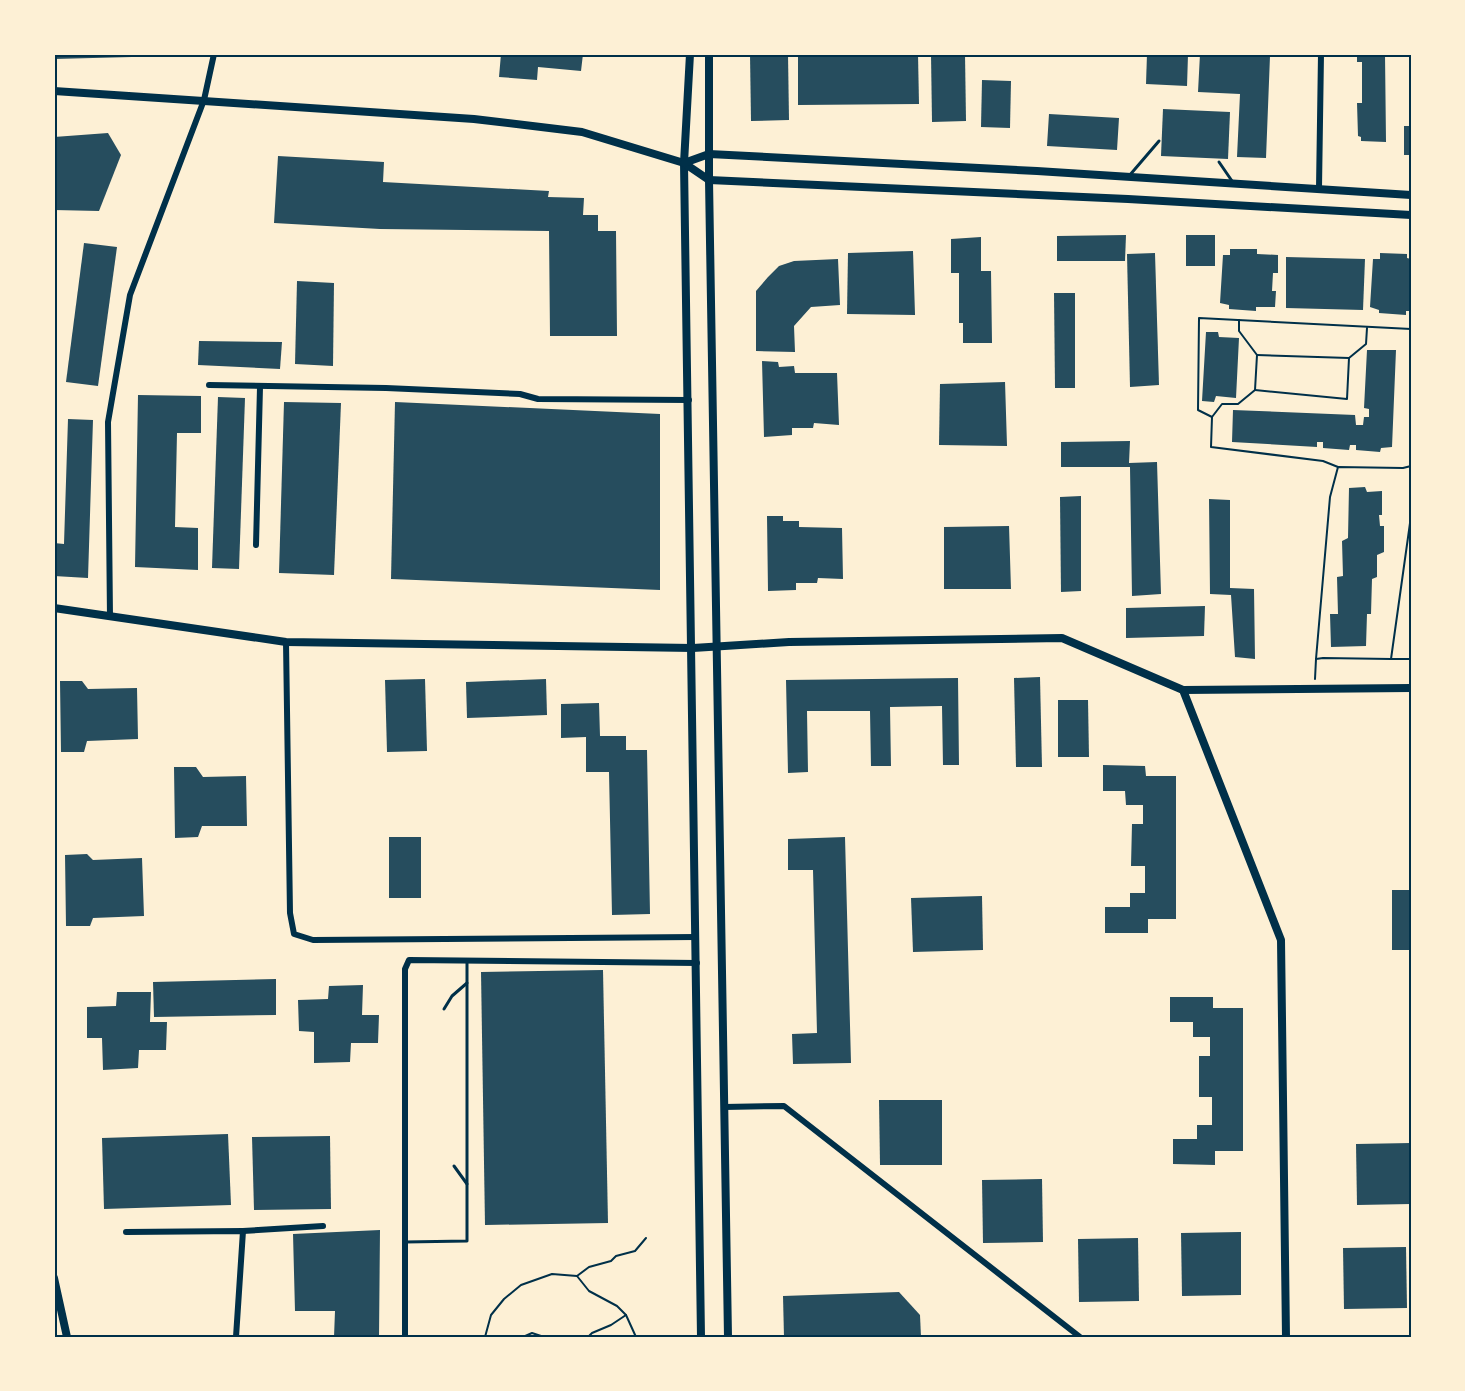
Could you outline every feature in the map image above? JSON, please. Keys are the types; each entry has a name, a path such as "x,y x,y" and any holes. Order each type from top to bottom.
{"street":[{"path":"110,617 108,422 130,295 204,100 214,54"},
{"path":"690,54 684,163 693,648 701,1337"},
{"path":"709,54 709,180 728,1337"},
{"path":"1319,189 1322,54"},
{"path":"54,91 474,119 582,132 684,163 709,180 1128,199 1411,215"},
{"path":"684,163 709,154 1129,176 1411,195"},
{"path":"209,385 386,388 519,394 538,399 688,400"},
{"path":"256,545 260,387"},
{"path":"54,608 286,642 693,648 789,642 1062,639 1183,690 1411,688"},
{"path":"286,642 290,913 294,934 313,940 696,936"},
{"path":"1183,690 1281,940 1286,1337"},
{"path":"405,1337 405,969 409,960 697,963"},
{"path":"724,1107 784,1106 1080,1337"},
{"path":"126,1232 243,1231 323,1226"},
{"path":"236,1337 243,1231"},
{"path":"54,1278 67,1337"}],"lane":[{"path":"1129,176 1159,141"},
{"path":"1219,162 1233,183"},
{"path":"405,1242 467,1241 467,960"},
{"path":"444,1009 452,996 467,983"},
{"path":"454,1166 467,1184"}],"path":[{"path":"1212,417 1198,410 1199,318 1411,329"},
{"path":"1239,320 1239,331 1257,355 1255,390"},
{"path":"1257,355 1349,358 1366,344 1367,328"},
{"path":"1349,358 1347,399 1255,390 1238,404 1222,404 1212,417 1211,447 1323,461 1338,467 1403,468 1411,466"},
{"path":"1314,689 1330,497 1338,467"},
{"path":"1391,659 1411,516"},
{"path":"1316,659 1323,657 1411,659"},
{"path":"485,1337 491,1315 504,1299 521,1285 552,1274 577,1276 589,1267 635,1251 646,1239"},
{"path":"577,1276 589,1291 616,1306 626,1315 636,1337"},
{"path":"588,1337 626,1315"},
{"path":"523,1337 532,1334 544,1337"}],"building":[{"path":"54,54 171,54 171,56 54,59"},
{"path":"501,54 583,54 581,71 538,67 537,80 499,77"},
{"path":"750,54 788,54 789,120 751,121"},
{"path":"798,54 918,54 919,104 798,105"},
{"path":"931,54 965,54 966,121 932,122"},
{"path":"1147,54 1188,54 1187,86 1146,84"},
{"path":"1200,54 1270,56 1266,158 1237,157 1240,94 1198,92"},
{"path":"1357,54 1385,54 1386,142 1361,141 1361,137 1358,136 1357,103 1362,103 1362,62 1357,62"},
{"path":"982,80 1011,81 1010,128 981,127"},
{"path":"1163,109 1230,112 1228,159 1161,156"},
{"path":"1049,114 1119,118 1117,150 1047,146"},
{"path":"1404,126 1411,126 1411,155 1404,155"},
{"path":"108,133 121,155 99,211 54,210 54,137"},
{"path":"278,156 384,162 383,182 549,191 548,197 584,198 583,215 598,215 598,231 616,231 617,336 550,336 549,231 380,229 274,223"},
{"path":"1126,235 1125,261 1057,261 1057,236"},
{"path":"1186,235 1215,235 1215,266 1186,266"},
{"path":"981,237 981,271 991,271 992,343 963,343 963,323 959,323 959,273 951,273 951,239"},
{"path":"84,243 117,247 98,386 66,382"},
{"path":"1230,249 1257,249 1257,254 1278,255 1278,273 1273,273 1272,291 1276,291 1275,307 1256,307 1256,311 1229,309 1229,305 1220,303 1223,255 1230,255"},
{"path":"913,251 915,315 847,314 848,253"},
{"path":"1155,253 1159,385 1130,387 1127,254"},
{"path":"1380,253 1407,254 1407,258 1411,259 1411,311 1406,311 1406,315 1379,313 1379,310 1370,307 1373,259 1380,259"},
{"path":"1286,257 1365,259 1363,310 1286,308"},
{"path":"838,259 840,305 811,307 794,326 795,352 756,351 756,291 768,277 779,266 794,261"},
{"path":"297,281 334,283 333,366 295,364"},
{"path":"1054,293 1075,293 1075,388 1055,388"},
{"path":"1206,332 1218,332 1219,337 1239,338 1236,398 1216,396 1214,402 1202,401"},
{"path":"199,341 282,342 280,369 198,365"},
{"path":"1367,350 1396,350 1392,447 1381,448 1380,452 1356,450 1356,445 1350,445 1349,450 1323,448 1323,442 1317,442 1317,447 1232,442 1233,410 1355,415 1356,425 1363,425 1364,417 1369,417 1369,409 1364,408"},
{"path":"762,361 778,362 779,367 794,366 795,373 837,373 839,425 814,423 813,428 792,428 792,435 764,437"},
{"path":"1005,382 1007,446 939,445 940,384"},
{"path":"138,395 201,396 201,433 177,433 175,527 198,528 198,570 135,567"},
{"path":"218,397 245,398 239,569 212,568"},
{"path":"284,402 341,403 334,575 279,573"},
{"path":"395,402 660,414 660,590 391,579"},
{"path":"68,419 93,420 88,578 54,576 54,543 64,544"},
{"path":"1130,441 1129,463 1157,462 1161,594 1132,596 1130,467 1061,467 1061,442"},
{"path":"1365,487 1367,492 1382,491 1382,515 1379,515 1380,526 1384,526 1384,552 1377,555 1377,577 1372,579 1371,614 1367,614 1366,646 1331,647 1330,614 1338,614 1337,577 1343,576 1342,541 1348,538 1349,488"},
{"path":"1081,496 1081,591 1061,592 1060,497"},
{"path":"1209,499 1230,500 1230,588 1254,589 1255,659 1235,657 1231,595 1210,594"},
{"path":"767,516 783,516 783,521 799,521 799,527 842,528 843,579 818,578 817,583 796,583 796,590 768,591"},
{"path":"1009,526 1011,589 944,589 944,527"},
{"path":"1205,606 1204,636 1126,638 1126,608"},
{"path":"1040,677 1042,767 1016,767 1014,678"},
{"path":"958,678 959,765 943,765 942,706 890,707 891,766 871,766 870,711 807,711 808,772 788,773 786,680"},
{"path":"425,679 427,751 387,752 385,680"},
{"path":"546,679 547,715 467,718 466,682"},
{"path":"60,681 82,681 88,689 137,688 138,739 87,741 84,752 61,752"},
{"path":"1058,700 1088,700 1089,757 1058,757"},
{"path":"599,703 600,736 626,736 626,750 647,750 650,914 612,915 609,772 586,772 586,737 561,738 561,704"},
{"path":"1103,765 1145,766 1146,776 1176,776 1176,919 1148,919 1148,933 1105,933 1105,907 1130,907 1130,893 1145,893 1145,866 1131,866 1132,824 1143,824 1143,805 1126,805 1125,791 1103,791"},
{"path":"174,767 196,767 203,777 246,776 247,826 202,826 198,837 175,838"},
{"path":"389,837 421,837 421,898 389,898"},
{"path":"845,837 851,1063 793,1064 792,1034 817,1033 813,870 788,870 788,839"},
{"path":"87,854 93,860 142,858 144,916 93,918 90,926 66,926 65,855"},
{"path":"1392,890 1411,890 1411,950 1392,950"},
{"path":"982,896 983,950 913,952 911,898"},
{"path":"603,970 608,1223 485,1225 481,972"},
{"path":"276,979 276,1015 154,1017 153,982"},
{"path":"363,985 362,1015 379,1015 378,1043 351,1043 350,1062 314,1063 314,1032 299,1031 298,1000 328,999 329,986"},
{"path":"117,992 151,992 150,1022 167,1022 166,1050 139,1050 138,1068 103,1070 102,1038 87,1038 87,1007 116,1006"},
{"path":"1170,997 1213,997 1213,1008 1243,1008 1243,1151 1215,1151 1215,1165 1173,1164 1173,1139 1197,1139 1197,1125 1212,1125 1212,1097 1199,1097 1199,1056 1210,1056 1210,1037 1193,1037 1193,1022 1170,1022"},
{"path":"879,1100 942,1100 942,1165 880,1165"},
{"path":"228,1134 231,1205 104,1209 102,1138"},
{"path":"330,1136 331,1209 254,1210 252,1137"},
{"path":"1411,1143 1411,1204 1357,1205 1356,1144"},
{"path":"1042,1179 1043,1242 983,1243 982,1180"},
{"path":"380,1230 379,1337 334,1337 335,1311 295,1311 293,1234"},
{"path":"1241,1232 1241,1295 1182,1296 1181,1233"},
{"path":"1138,1238 1139,1301 1079,1302 1078,1239"},
{"path":"1406,1247 1407,1308 1344,1309 1343,1248"},
{"path":"899,1292 920,1315 921,1337 784,1337 783,1296"}]}
